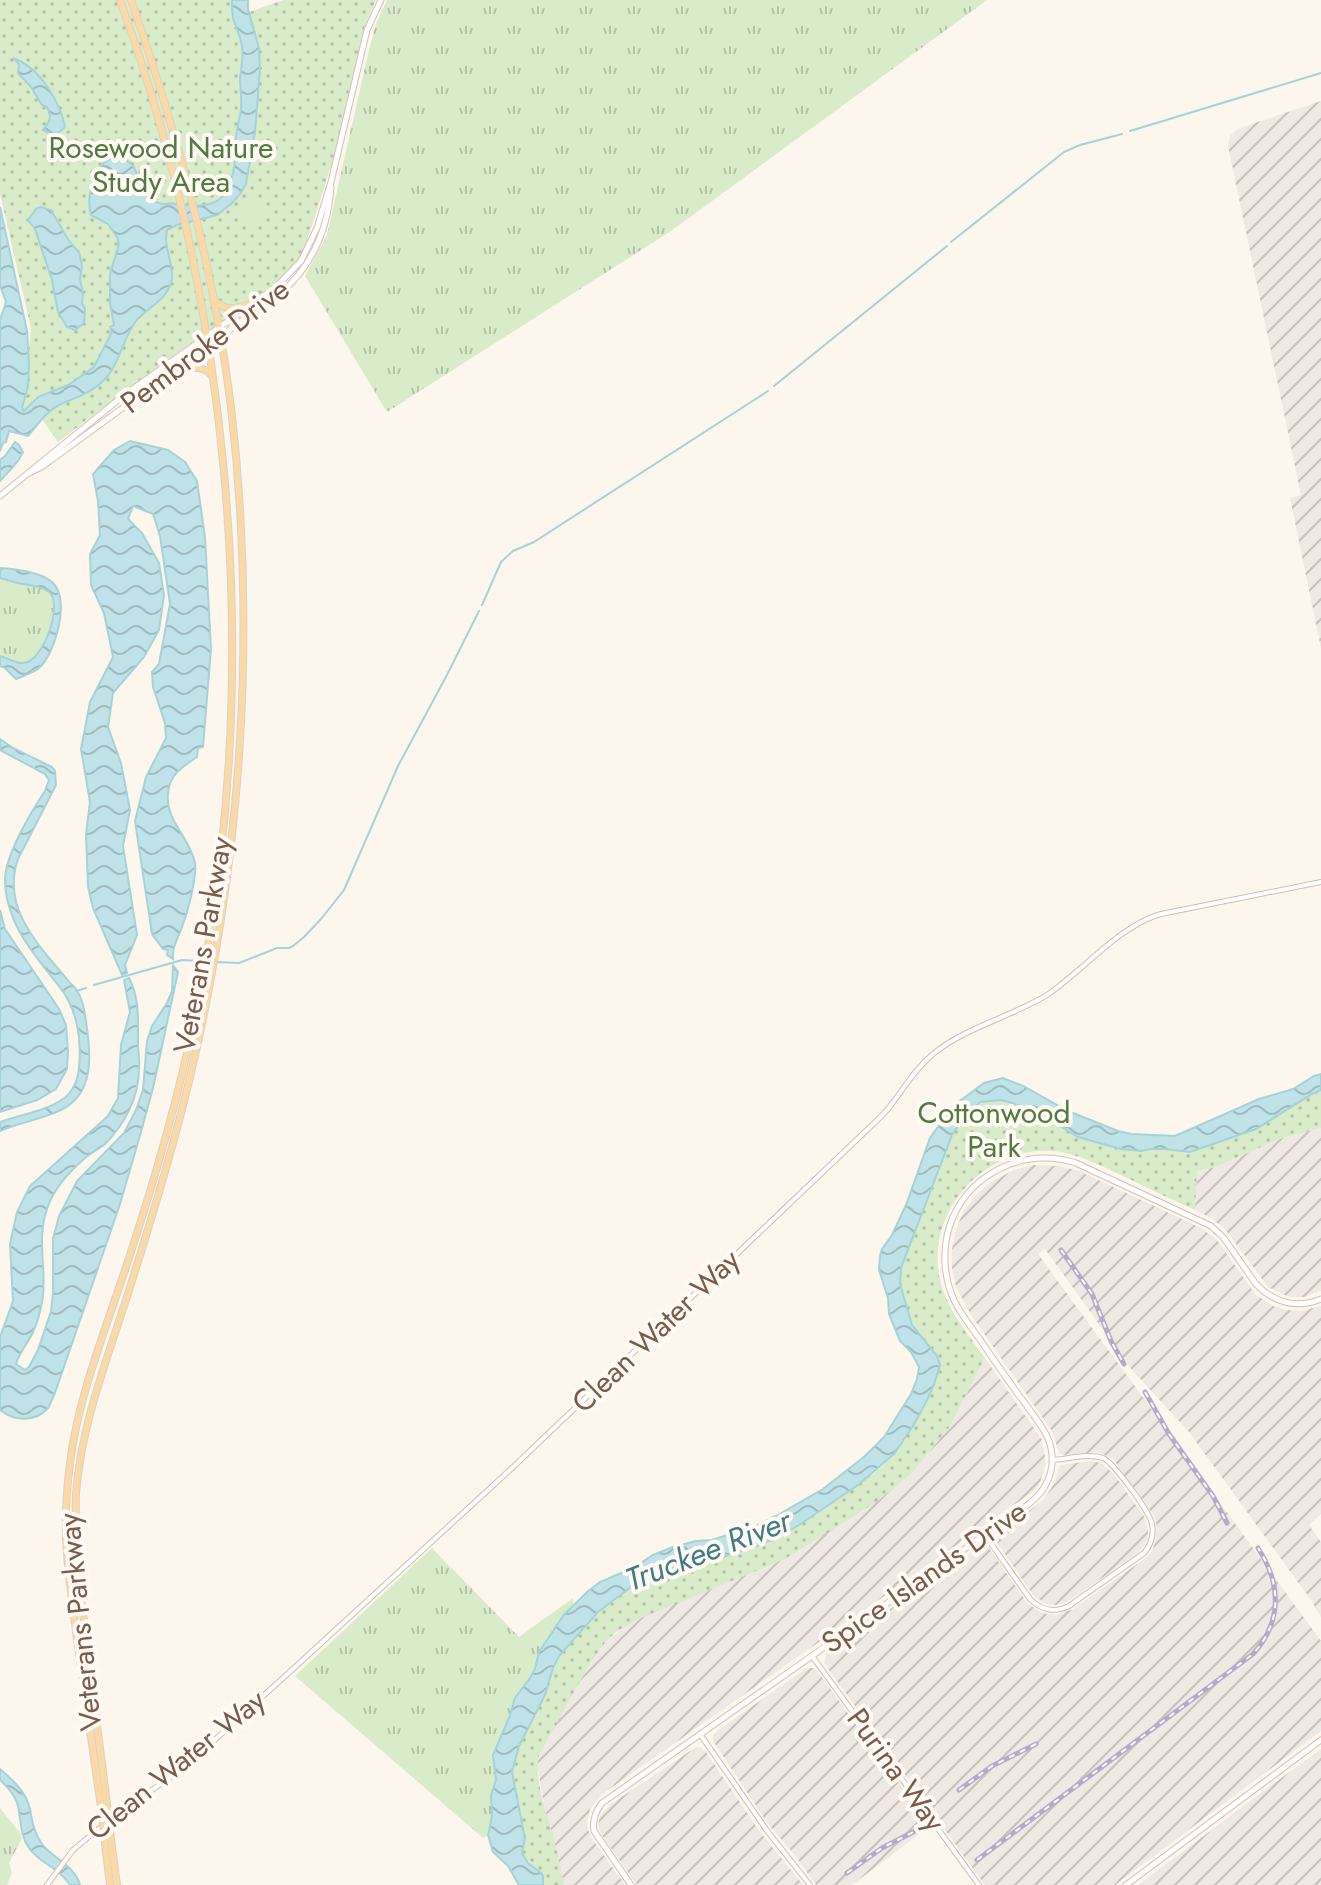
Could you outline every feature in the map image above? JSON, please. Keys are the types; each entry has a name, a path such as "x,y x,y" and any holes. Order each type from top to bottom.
{"main road":[{"name":"Veterans Parkway","path":"105,1813 69,1576 66,1536 71,1456 90,1378 155,1179 208,950 222,846 232,674 225,492 213,377 179,202 153,98 120,0"},
{"name":"Veterans Parkway","path":"110,1885 108,1841 78,1574 76,1494 87,1423 163,1182 212,980 234,815 243,673 238,491 220,333 201,240 167,106 131,0"},
{"path":"213,299 220,306 232,309 260,299"},
{"path":"168,374 200,367 213,377"},
{"name":"Veterans Parkway","path":"108,1841 117,1885"}],"street":[{"name":"Pembroke Drive","path":"28,473 43,466 207,346 287,277 301,261 317,228 367,30 381,0"},
{"name":"Pembroke Drive","path":"0,496 96,417 206,337 220,333 283,291 310,259 324,228 331,182"},
{"name":"Clean Water Way","path":"47,1885 79,1843 198,1755 500,1479 862,1136 932,1055 1049,993 1148,918 1321,882"},
{"path":"985,1535 1036,1605 1048,1610 1062,1609 1144,1553 1151,1541 1152,1523 1113,1466 1103,1458 1052,1460 1045,1434 960,1311 950,1289 946,1273 946,1241 953,1217 971,1190 997,1170 1036,1158 1060,1159 1084,1166 1211,1226 1268,1296 1292,1304 1321,1299"},
{"name":"Spice Islands Drive","path":"631,1885 596,1836 593,1824 598,1808 606,1799 1038,1496 1047,1483 1052,1460"},
{"name":"Purina Way","path":"812,1656 979,1885"},
{"path":"700,1734 765,1828 810,1885"},
{"path":"1126,1885 1321,1740"}],"shaded area":[{"path":"1321,101 1321,648 1290,498 1301,495 1228,146 1230,136 1237,129"},
{"path":"1321,1128 1321,1291 1304,1297 1289,1297 1268,1287 1225,1229 1195,1210 1197,1171 1215,1167 1282,1138"},
{"path":"1033,1165 1079,1171 1201,1228 1216,1239 1256,1295 1273,1306 1301,1311 1321,1306 1321,1514 1309,1525 1321,1542 1321,1617 1189,1432 1132,1370 1045,1249 1038,1254 1321,1641 1321,1731 1115,1885 985,1885 824,1663 827,1653 983,1544 1028,1604 1042,1613 1056,1615 1073,1609 1151,1553 1157,1527 1154,1516 1113,1459 1097,1452 1059,1453 1052,1431 971,1315 956,1287 952,1249 963,1212 989,1183 1014,1170"},
{"path":"985,1358 1042,1440 1046,1464 1039,1485 601,1795 590,1809 588,1830 625,1885 564,1885 547,1821 538,1755 606,1641 628,1625 926,1456 950,1426"},
{"path":"1091,1461 1101,1463 1113,1473 1145,1518 1148,1538 1138,1553 1067,1602 1046,1604 1033,1595 994,1538 1043,1500 1054,1484 1060,1465"},
{"path":"807,1668 818,1672 930,1826 852,1885 816,1885 769,1825 713,1741 713,1735 718,1730"},
{"path":"696,1747 706,1752 760,1832 803,1885 637,1885 601,1834 598,1824 600,1816 611,1804"},
{"path":"1321,1749 1321,1885 1138,1885 1273,1784"}],"green space":[{"name":"Rosewood Nature Study Area","path":"0,0 232,0 233,18 283,0 376,0 364,29 334,157 303,253 279,280 249,304 58,442 40,416 23,409 31,328 0,194"},
{"path":"387,0 987,0 671,231 387,412 305,276 327,235 368,54 376,24"},
{"path":"253,200 268,207 270,213 257,225 247,222 240,213 244,203"},
{"path":"0,578 42,588 53,598 53,619 44,643 31,660 24,663 0,656"},
{"name":"Cottonwood Park","path":"1321,1090 1321,1128 1282,1138 1215,1167 1197,1171 1195,1210 1090,1161 1054,1151 1028,1152 1004,1160 982,1172 964,1189 950,1210 941,1233 937,1258 941,1284 949,1304 985,1358 950,1426 910,1475 879,1500 785,1559 639,1619 606,1641 539,1755 539,1785 564,1885 543,1885 544,1881 522,1853 525,1839 512,1780 514,1763 525,1732 545,1695 559,1656 608,1603 635,1584 664,1570 755,1547 799,1525 887,1462 900,1447 925,1404 939,1371 937,1356 912,1325 900,1284 901,1268 952,1135 963,1119 980,1102 1003,1100 1047,1118 1077,1137 1121,1149 1190,1152 1256,1129"},
{"path":"432,1548 519,1637 573,1598 574,1605 545,1641 535,1669 515,1698 493,1755 496,1780 492,1816 488,1835 483,1838 295,1676"},
{"path":"0,1808 22,1838 9,1863 12,1873 7,1885 0,1885"}],"water":[{"path":"232,0 248,0 259,48 255,132 246,184 231,204 217,215 167,230 166,243 172,273 170,286 162,298 136,321 109,375 87,392 54,408 28,436 9,431 0,451 0,320 6,302 0,285 0,207 27,331 29,365 24,411 38,397 68,385 94,367 112,332 110,274 119,244 108,224 91,215 89,207 94,178 104,163 120,158 128,161 134,167 147,196 163,204 207,205 217,201 228,189 236,154 243,55 233,18"},
{"path":"15,59 33,70 54,97 65,127 55,136 43,130 50,119 49,111 18,73 19,65"},
{"path":"41,207 51,210 79,252 85,309 84,323 75,330 67,327 58,312 52,280 35,229 28,220"},
{"path":"130,441 168,450 185,462 197,481 205,537 211,649 203,747 198,748 197,757 174,777 168,794 170,813 195,863 190,902 173,959 152,934 135,821 146,777 166,738 152,672 159,664 170,604 160,536 153,514 133,506 128,519 142,533 159,563 164,595 159,630 144,657 113,693 108,727 121,763 130,810 123,846 137,935 125,965 127,973 122,975 93,908 88,887 86,834 90,802 81,749 90,702 113,657 104,613 91,585 90,554 100,535 93,474 114,450"},
{"path":"15,442 23,452 0,481 0,460"},
{"path":"0,568 29,572 49,580 59,592 61,603 55,640 45,661 37,670 16,679 0,666 0,656 24,663 38,653 53,620 53,599 42,588 0,578"},
{"path":"0,739 55,771 56,785 18,859 14,878 15,895 19,911 36,942 81,998 89,1042 89,1067 82,1089 67,1107 0,1131 0,1122 49,1107 67,1096 76,1080 80,1057 79,1035 70,1004 15,924 6,895 9,858 49,780 45,774 0,750"},
{"path":"0,910 5,929 59,1009 66,1025 68,1051 67,1069 56,1089 37,1100 0,1112"},
{"path":"173,965 178,972 141,1132 120,1204 56,1390 43,1413 24,1419 12,1416 0,1410 0,1337 13,1301 10,1244 17,1212 30,1186 108,1116 118,1098 121,1045 130,1012 124,980 129,978 138,1010 136,1089 130,1109 119,1128 69,1174 48,1206 42,1231 42,1303 34,1329 16,1364 25,1370 38,1350 51,1311 53,1239 59,1216 77,1181 124,1133 136,1110 143,1090 147,1041 172,991"},
{"name":"Truckee River","path":"1321,1074 1321,1090 1256,1129 1190,1152 1121,1149 1078,1137 1047,1118 1002,1100 980,1102 963,1119 952,1135 901,1268 900,1284 912,1325 937,1356 940,1365 934,1385 913,1426 894,1454 858,1485 799,1525 755,1547 664,1570 635,1584 598,1612 559,1656 545,1695 519,1746 512,1772 525,1839 522,1853 543,1876 543,1885 519,1885 508,1866 493,1852 488,1835 492,1816 491,1795 496,1780 493,1755 515,1698 530,1678 539,1652 563,1616 600,1582 635,1567 653,1555 755,1526 823,1489 884,1437 911,1394 919,1367 900,1341 889,1314 888,1298 879,1270 880,1256 906,1205 930,1138 953,1106 984,1083 1003,1078 1068,1111 1118,1131 1175,1136 1259,1099 1293,1089"},
{"path":"0,1769 25,1797 42,1844 74,1873 80,1885 70,1885 26,1844 17,1803 0,1780"}],"waterway":[{"path":"1130,131 1321,73"},
{"path":"951,242 1064,152 1122,134"},
{"path":"774,386 947,246"},
{"path":"482,605 501,562 513,551 534,542 768,391"},
{"path":"216,962 239,963 277,948 293,946 321,919 344,890 398,766 479,611"},
{"path":"94,985 182,960 202,961"},
{"path":"76,991 86,988"}],"railway":[{"path":"1061,1250 1092,1294 1124,1364"},
{"path":"1145,1392 1169,1434 1213,1496 1227,1523"},
{"path":"977,1860 1253,1654 1270,1628 1275,1602 1271,1575 1258,1548"},
{"path":"959,1790 992,1766 1036,1744"},
{"path":"847,1873 882,1848 923,1827"}]}
